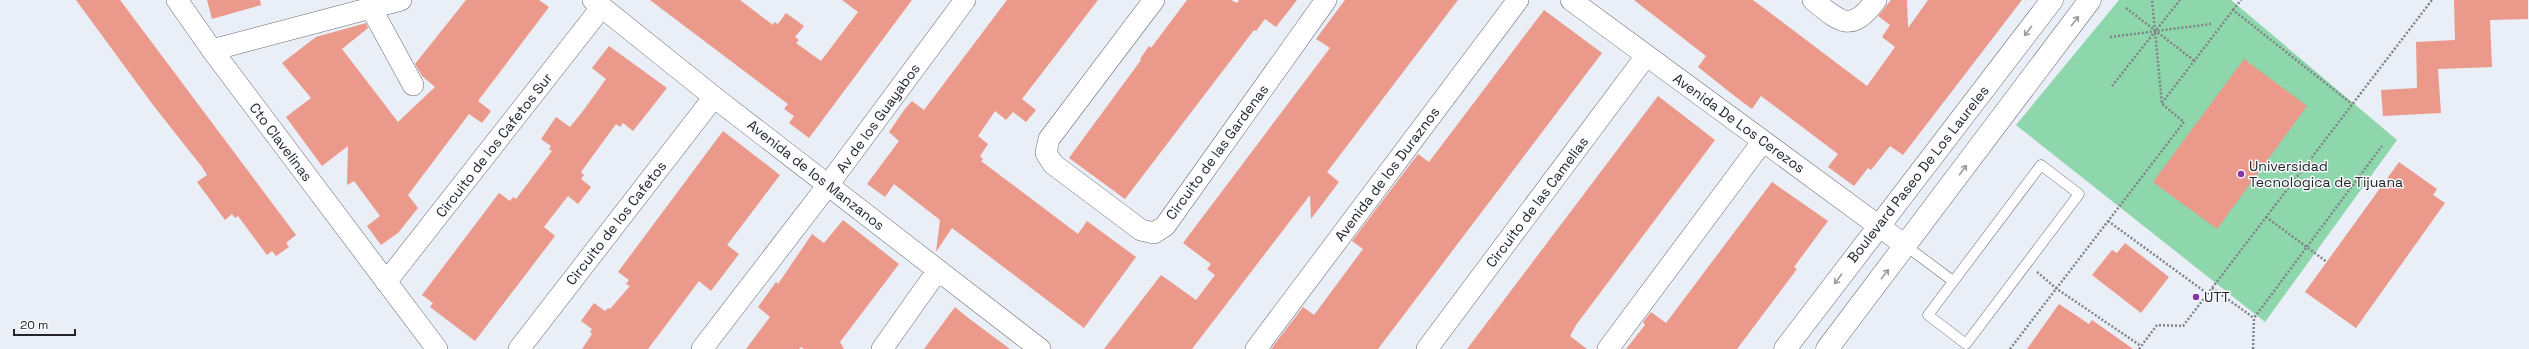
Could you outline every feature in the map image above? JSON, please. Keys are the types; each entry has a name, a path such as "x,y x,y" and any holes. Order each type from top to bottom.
{"street":[{"name":"Cto Clavelinas","path":"177,0 212,50 437,349"},
{"path":"212,50 401,0"},
{"name":"Av de los Guayabos","path":"702,349 828,185 965,0"},
{"name":"Circuito de las Gardenas","path":"1154,0 1049,140 1046,153 1053,164 1134,225 1141,230 1154,233 1165,226 1326,0"},
{"name":"Avenida de los Duraznos","path":"1256,349 1518,0"},
{"name":"Avenida De Los Cerezos","path":"1571,0 1906,246"},
{"path":"1813,0 1838,21 1854,21 1868,12 1876,0"},
{"name":"Boulevard Paseo De Los Laureles","path":"1785,349 1878,225 2052,0"},
{"path":"1827,349 2090,0"},
{"name":"Avenida de los Manzanos","path":"597,4 714,97 1040,349"},
{"name":"Circuito de los Cafetos Sur","path":"386,282 597,4"},
{"path":"371,8 413,85"},
{"name":"Circuito de las Camelias","path":"1428,349 1646,56"},
{"name":"Circuito de los Cafetos","path":"519,349 714,97"},
{"path":"1608,349 1763,141"},
{"path":"882,349 938,270"}],"lane":[{"path":"2041,166 2079,194 2027,264 1966,344 1928,315 2041,166"},
{"path":"1906,246 1953,281"}],"path":[{"path":"2010,349 2184,122 2162,104 2152,0"},
{"path":"2112,86 2180,0"},
{"path":"2162,104 2196,62 2241,0"},
{"path":"2139,349 2157,325 2183,326 2432,0"},
{"path":"2126,8 2196,62"},
{"path":"2233,10 2352,104"},
{"path":"2110,37 2211,24"},
{"path":"2253,349 2254,318 2382,146"},
{"path":"2266,217 2327,262"},
{"path":"2108,221 2208,294"},
{"path":"2027,264 2057,289 2141,346"},
{"path":"2212,288 2254,318"}],"green space":[{"path":"2119,0 2231,0 2397,140 2265,322 2016,125"}],"building":[{"path":"76,0 120,0 296,235 286,243 289,247 276,256 272,251 267,255 238,216 235,218 232,214 225,220 197,182 207,175 202,167 153,105"},
{"path":"207,0 260,0 261,5 212,19"},
{"path":"466,0 539,0 549,7 478,101 491,111 482,123 469,114 408,195 418,208 398,233 381,245 367,226 380,216 354,181 347,185 348,146 322,166 286,117 311,98 282,63 316,37 366,23 368,28 342,49 398,122 435,87 422,76 415,64"},
{"path":"650,0 740,0 773,25 774,22 778,24 786,13 804,26 795,37 799,40 796,43 821,61 858,12 842,0 912,0 809,138 789,123 794,116 784,109 788,104"},
{"path":"1007,0 1098,0 1022,99 1036,110 1026,122 1013,112 1006,120 995,111 978,136 988,144 980,156 983,159 981,161 1078,234 1087,221 1136,257 1084,328 952,228 936,252 940,220 894,184 885,197 867,184 899,141 889,132 905,109 912,101 924,110"},
{"path":"1187,0 1231,0 1237,3 1239,0 1297,0 1276,27 1265,19 1256,31 1254,30 1125,199 1069,158 1141,60 1140,59 1149,46 1151,48"},
{"path":"1345,0 1458,0 1327,172 1339,182 1311,219 1310,195 1192,349 1104,349 1161,275 1196,300 1215,275 1207,269 1211,264 1183,243 1330,48 1316,39"},
{"path":"1634,0 1753,0 1867,86 1895,47 1882,37 1890,25 1878,16 1891,0 1907,0 1908,28 1928,0 2022,0 1903,155 1890,146 1871,170 1868,168 1854,186 1828,167 1838,154 1761,96 1752,109 1741,101 1698,67 1706,56"},
{"path":"2454,0 2528,0 2528,19 2490,20 2492,67 2438,69 2441,113 2383,116 2381,90 2417,88 2416,42 2455,40"},
{"path":"1544,10 1602,53 1378,349 1271,349 1303,307 1314,315 1363,249 1352,241 1418,154 1429,162"},
{"path":"609,46 667,88 633,131 623,123 620,127 616,124 581,172 584,175 581,179 591,187 578,204 568,196 547,223 544,227 555,236 475,341 430,307 433,303 422,295 499,193 510,201 513,197 516,199 552,151 549,149 551,146 541,139 556,117 570,127 583,111 606,79 592,68"},
{"path":"2244,59 2307,106 2217,229 2153,182"},
{"path":"1658,96 1715,140 1576,325 1570,336 1587,349 1467,349"},
{"path":"723,131 780,175 727,245 739,254 711,291 699,281 648,349 582,349 592,334 590,332 592,329 581,321 594,303 605,311 608,308 610,309 630,286 626,284 629,280 618,272"},
{"path":"2399,162 2437,189 2433,195 2445,203 2356,328 2305,292"},
{"path":"1772,182 1828,221 1794,267 1797,269 1737,349 1626,349 1645,325 1643,322 1651,312 1666,323"},
{"path":"843,220 899,264 840,342 844,349 804,349 801,347 799,349 746,349 770,317 758,307 776,282 778,284 812,234 824,243"},
{"path":"2125,243 2169,277 2141,313 2092,275 2112,250 2117,253"},
{"path":"2059,304 2089,324 2092,320 2133,349 2027,349"},
{"path":"955,307 967,317 1010,349 924,349"}],"place":[{"name":"Universidad Tecnologica de Tijuana","path":"2241,174"},
{"name":"UTT","path":"2196,297"}]}
